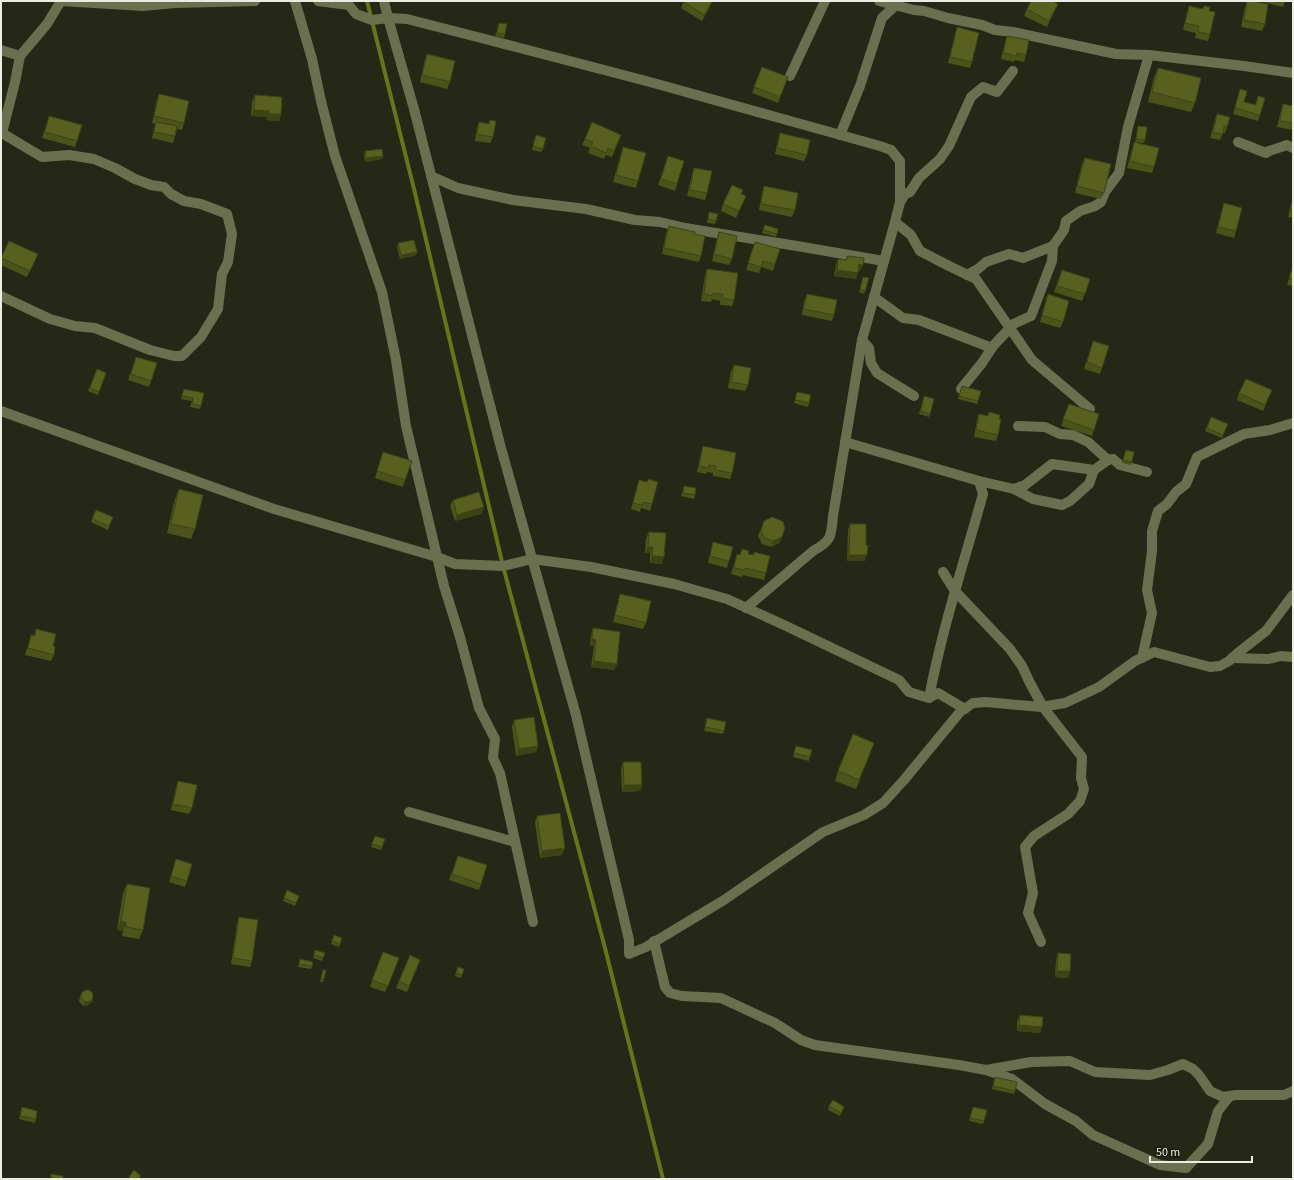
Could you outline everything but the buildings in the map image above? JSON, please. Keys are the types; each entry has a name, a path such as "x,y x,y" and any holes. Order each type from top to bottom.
{"street":[{"path":"1,296 50,319 75,326 95,328 150,350 174,356 182,356 201,337 218,310 222,274 228,262 232,234 227,214 202,204 184,201 164,187 151,185 135,179 94,159 69,155 42,157 2,133 20,56 47,24 61,1 143,6 175,3 255,1"},
{"path":"294,1 312,59 335,156 382,292 396,360 406,426 437,557 479,708 496,739 493,758 500,772 533,922"},
{"path":"318,1 349,5 356,14 372,20 388,18 407,19 650,82 892,150 900,161 900,202 896,222 862,340 832,516 832,534 825,544 813,551 746,608"},
{"path":"384,1 414,109 501,448 576,715 629,940 629,954 639,951 724,900 823,832 864,815 883,803 960,712 973,703 986,702 1044,707 1065,703 1099,687 1135,661 1154,652 1210,667 1220,666 1266,631 1293,595"},
{"path":"790,76 826,1"},
{"path":"879,1 897,3 948,18 982,25 995,30 1014,32 1116,54 1149,55 1293,73"},
{"path":"840,135 860,86 882,18 897,3"},
{"path":"1,50 20,56"},
{"path":"961,389 1010,327 1031,316 1052,261 1053,246 1064,230 1066,221 1080,211 1095,206 1101,202 1105,192 1119,173 1128,127 1149,55"},
{"path":"900,202 905,194 910,192 919,178 940,159 949,146 971,97 983,88 997,92 1013,71"},
{"path":"1238,142 1266,153 1286,145 1293,148"},
{"path":"431,176 458,188 513,200 586,209 635,220 660,222 685,228 884,262"},
{"path":"896,222 910,235 920,250 976,279 1034,362 1090,409"},
{"path":"967,275 978,269 986,262 1009,254 1023,258 1053,246"},
{"path":"874,297 903,318 919,320 992,348"},
{"path":"862,340 869,348 871,363 877,373 914,396"},
{"path":"1,411 274,509 437,557 455,564 503,566 532,559 591,567 674,584 727,600 784,624 898,680 909,692 928,698 938,693 964,709"},
{"path":"1142,658 1152,613 1147,590 1152,551 1152,532 1158,511 1167,504 1176,492 1186,484 1197,457 1244,434 1270,430 1293,423"},
{"path":"1018,426 1045,427 1060,434 1073,435 1088,442 1108,460"},
{"path":"845,442 979,481 1014,489 1033,499 1062,505 1070,501 1089,484 1094,470 1108,460 1113,459 1120,465 1148,472"},
{"path":"1014,489 1025,485 1052,464 1094,470"},
{"path":"928,698 955,590 983,494 979,481"},
{"path":"943,572 955,590 1010,649 1022,666 1044,707 1082,757 1082,778 1084,789 1080,801 1068,814 1034,836 1025,847 1033,892 1028,913 1041,942"},
{"path":"1232,658 1268,659 1281,656 1293,657"},
{"path":"409,812 515,842"},
{"path":"654,942 665,987 670,992 682,996 721,998 775,1023 801,1040 815,1045 959,1064 986,1070 1012,1079 1046,1104 1076,1121 1093,1135 1160,1165 1186,1168 1208,1144 1218,1111 1230,1096"},
{"path":"986,1070 1031,1062 1070,1061 1095,1072 1150,1075 1183,1064 1193,1069 1199,1075 1210,1092 1223,1097 1284,1095 1293,1091"}],"waterway":[{"path":"367,1 415,193 503,566 605,948 663,1179"}]}
